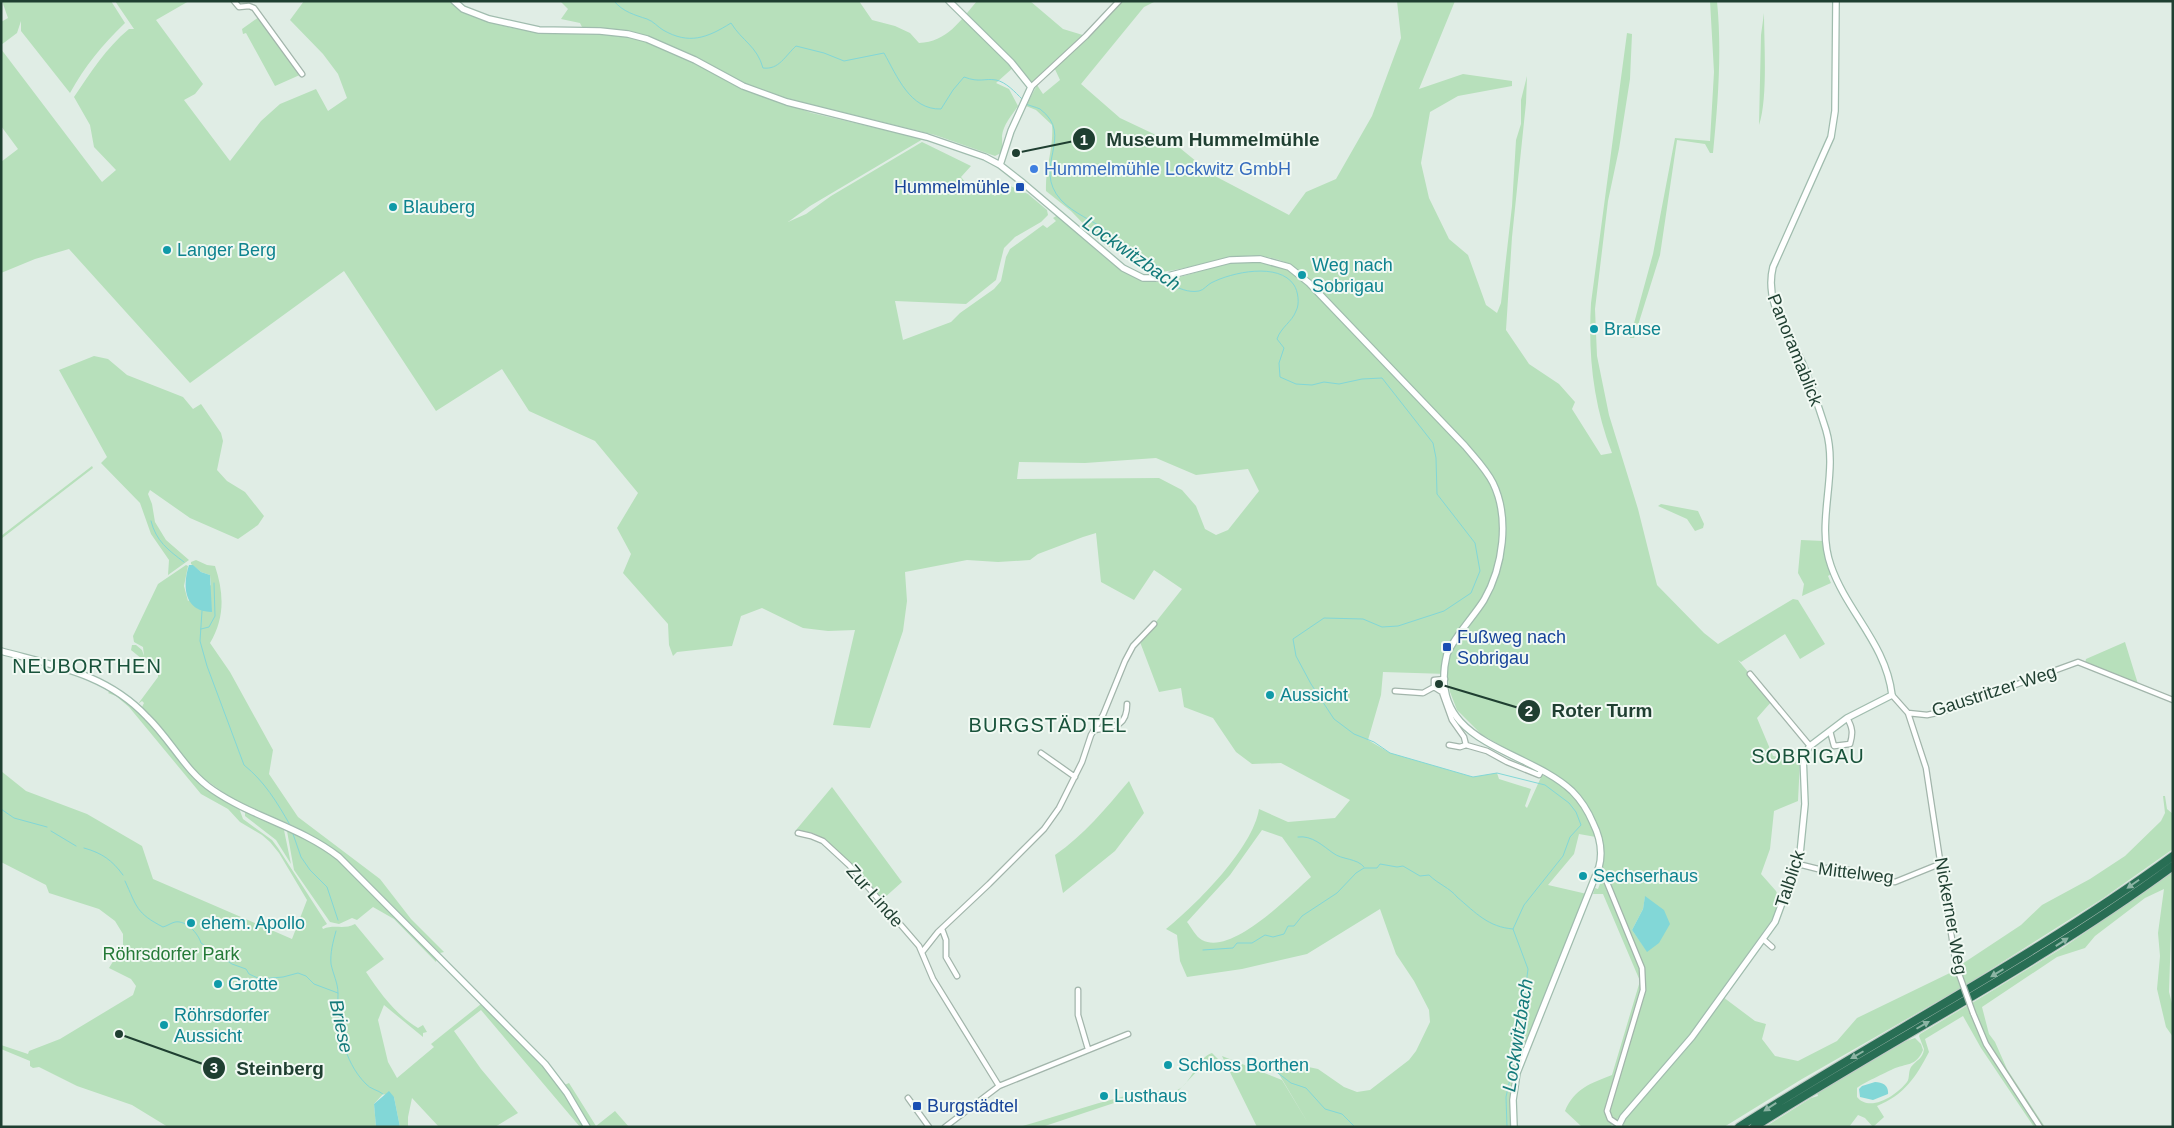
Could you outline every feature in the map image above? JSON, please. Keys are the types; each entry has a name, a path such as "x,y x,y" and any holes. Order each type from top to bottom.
{"highway":[{"path":"1754,1127 1803,1090 2024,956 2173,856"},
{"path":"1739,1127 2019,969 2113,908 2173,866"}],"main road":[{"path":"454,1 463,8 489,20 539,30 600,31 628,34 647,39 695,60 743,86 788,102 957,146 1000,165 1123,268 1143,278 1160,278 1230,260 1247,258 1276,262 1289,267 1309,283 1465,446 1487,472 1498,498 1502,514 1502,531 1498,560 1484,599 1447,654 1444,664 1446,693 1454,712 1465,727 1486,742 1541,771 1571,791 1589,815 1601,846 1599,867 1517,1073 1513,1100 1514,1127"},
{"path":"948,1 1011,62 1031,87 1011,131 1000,165"},
{"name":"Panoramablick","path":"1836,1 1835,111 1831,137 1773,267 1770,285 1774,308 1802,362 1826,432 1830,470 1826,518 1830,565 1838,583 1878,650 1890,682 1892,695"},
{"path":"1,651 102,682 132,702 149,718 184,764 207,785 233,802 307,836 331,851 351,867 518,1035 556,1079 587,1127"},
{"path":"1810,746 1847,718 1892,695"},
{"name":"Talblick","path":"1619,1126 1623,1117 1692,1036 1775,922 1798,864 1805,804 1803,756 1810,746"}],"street":[{"path":"234,1 239,7 250,6 254,8 302,74"},
{"path":"1031,87 1086,36 1119,1"},
{"path":"999,1086 933,980 923,951 927,943 1044,828 1059,808 1075,778 1091,735 1133,646 1154,624"},
{"name":"Gaustritzer Weg","path":"1908,713 1927,715 1941,712 2078,662 2173,700"},
{"path":"1750,674 1810,746"},
{"path":"1434,687 1434,680 1445,679"},
{"path":"1395,691 1423,693 1434,687"},
{"path":"1434,687 1442,692 1452,720 1464,737 1466,745"},
{"name":"Nickerner Weg","path":"1892,695 1908,713 1926,768 1942,863 1954,959 1986,1044 2040,1127"},
{"path":"1095,730 1114,727 1120,724 1127,711 1127,704"},
{"path":"1830,731 1834,746 1850,744 1852,726 1847,718"},
{"path":"1449,745 1460,747 1466,745 1487,750 1506,762 1539,775 1541,771"},
{"path":"1041,753 1075,778"},
{"name":"Zur Linde","path":"798,833 823,841 849,865 923,951"},
{"name":"Mittelweg","path":"1798,864 1818,869 1842,868 1895,882 1942,863"},
{"path":"1599,867 1642,968 1643,990 1607,1112 1610,1119 1619,1126"},
{"path":"942,929 946,940 946,957 957,976"},
{"path":"1762,939 1772,947"},
{"path":"1078,990 1078,1015 1088,1049"},
{"path":"945,1127 999,1086 1128,1034"},
{"path":"908,1098 929,1127"}],"green space":[{"path":"2,1 111,1 125,23 94,56 70,93 21,31 21,21 17,33 1,45 1,22 8,18"},
{"path":"115,1 189,1 156,20 203,84 195,94 184,100 230,161 261,121 280,104 316,89 328,111 347,98 338,74 323,54 290,20 304,1 449,1 480,19 497,24 531,30 566,32 584,31 580,23 561,19 568,9 560,1 859,1 872,20 895,26 910,33 919,43 929,42 945,35 959,23 977,1 1030,1 1063,29 1086,36 1119,1 1156,1 1144,7 1081,84 1120,118 1175,144 1213,175 1289,215 1306,192 1336,179 1372,116 1401,38 1397,1 1455,1 1419,89 1463,74 1512,81 1512,86 1458,96 1430,112 1421,163 1429,198 1449,239 1468,255 1486,305 1497,313 1501,303 1512,206 1516,140 1521,124 1521,100 1527,76 1526,103 1512,237 1506,330 1529,364 1559,384 1575,402 1572,409 1601,455 1612,453 1600,416 1593,379 1590,341 1591,303 1627,33 1632,34 1630,79 1619,149 1608,201 1595,309 1597,356 1609,415 1638,509 1657,585 1704,633 1718,644 1793,599 1798,600 1825,644 1800,659 1785,634 1741,662 1738,660 1772,701 1757,718 1773,756 1800,761 1798,801 1774,811 1770,849 1761,874 1776,891 1781,903 1771,921 1678,1051 1610,1127 1582,1127 1565,1111 1578,1092 1590,1084 1612,1075 1640,981 1603,894 1593,894 1595,888 1598,889 1601,881 1600,874 1602,872 1605,876 1602,866 1604,846 1592,813 1573,788 1481,734 1457,710 1450,692 1447,674 1383,672 1381,695 1368,740 1390,753 1473,777 1497,773 1499,779 1531,789 1525,806 1527,808 1542,775 1561,786 1569,792 1582,808 1596,837 1579,834 1574,854 1548,885 1587,894 1542,1007 1511,1100 1511,1127 1257,1127 1222,1056 1282,1080 1308,1123 1273,1064 1294,1064 1318,1069 1344,1087 1357,1092 1370,1090 1409,1060 1416,1051 1430,1022 1429,1010 1414,981 1396,954 1380,909 1307,954 1242,969 1187,977 1180,961 1177,935 1166,929 1222,875 1246,841 1255,824 1259,809 1288,822 1335,818 1350,800 1281,763 1252,764 1236,752 1213,718 1184,707 1181,688 1159,692 1140,642 1182,589 1154,570 1134,600 1101,582 1096,533 1038,554 1030,560 998,562 967,560 905,572 907,601 903,631 870,728 833,725 855,630 828,631 803,628 762,608 741,616 732,646 677,652 673,656 669,645 668,624 623,573 631,554 617,528 638,493 595,441 529,411 502,369 436,411 344,271 190,383 69,249 35,259 1,273 1,162 18,149 1,126 1,49 102,182 116,170 94,147 90,125 74,97 113,44 129,29 134,29","holes":["1053,65 1060,80 1043,94 1037,85 1026,106 1036,110 1052,125 1052,142 1046,191 1071,211 1102,243 1131,259 1154,265 1160,272 1240,256 1273,258 1289,264 1284,268 1270,264 1243,261 1218,265 1170,279 1147,281 1138,279 1118,267 1096,250 1058,215 1053,218 1056,221 1047,228 1043,225 1010,249 1006,257 1001,281 994,289 960,313 951,322 903,340 895,301 966,304 996,280 1004,248 1015,237 1041,222 1048,215 1047,210 1028,194 1006,184 995,196 979,181 970,188 961,177 971,166 922,142 831,196 806,214 788,222 810,206 923,139 812,113 762,96 761,91 935,135 995,156 1001,153 1004,128 1018,106 1009,89 996,83 1015,66 1031,87","1156,458 1196,475 1248,469 1259,491 1228,530 1216,535 1205,529 1196,506 1182,490 1159,478 1017,479 1019,462 1085,463","1262,830 1282,837 1311,877 1275,910 1244,932 1229,940 1214,943 1202,940 1187,922 1230,875","1645,897 1647,951 1632,930 1643,909"]},
{"path":"1710,1 1717,1 1719,39 1718,96 1713,153 1710,153 1705,144 1677,140 1660,255 1634,338 1630,338 1653,254 1675,138 1710,141 1714,72"},
{"path":"1764,13 1765,86 1759,125 1761,35"},
{"path":"259,17 302,74 275,86 246,33 243,34 242,29"},
{"path":"94,356 108,359 127,375 183,397 193,409 201,404 221,433 223,441 217,470 227,481 245,492 264,516 258,525 238,539 190,518 150,490 148,494 155,522 166,540 189,560 168,575 169,560 151,534 140,503 101,463 107,457 59,370"},
{"path":"92,466 93,468 1,539 1,536"},
{"path":"1661,504 1698,511 1704,524 1703,528 1695,531 1687,519 1658,506"},
{"path":"1801,540 1824,541 1831,574 1828,576 1831,583 1802,596 1804,584 1798,573"},
{"path":"196,560 215,566 222,605 215,634 210,643 230,672 273,750 269,774 298,817 380,879 411,919 444,952 440,953 352,865 333,849 296,827 234,800 199,775 185,762 151,716 142,707 144,703 142,701 138,704 158,677 158,672 131,650 132,645 136,645 142,650 144,656 143,647 134,642 133,636 158,584 186,565 188,566 184,586 188,601 211,585 210,575 201,572 191,564 191,562"},
{"path":"2125,642 2138,684 2085,663 2086,659"},
{"name":"Röhrsdorfer Park","path":"111,690 144,717 197,781 217,796 239,808 243,819 272,840 327,924 322,927 323,929 347,927 355,924 384,959 366,972 395,1010 418,1028 423,1025 427,1032 423,1033 423,1037 384,1005 378,1020 388,1062 397,1078 434,1047 431,1044 481,1004 483,1007 485,1005 515,1035 560,1087 569,1083 596,1126 615,1111 629,1127 580,1127 481,1010 454,1031 481,1069 518,1113 495,1127 439,1127 412,1098 408,1127 400,1127 394,1097 383,1094 374,1104 376,1127 168,1127 132,1105 77,1086 39,1067 33,1068 30,1066 30,1061 1,1049 1,1045 28,1054 29,1051 60,1039 133,995 136,986 131,979 109,968 123,945 123,934 115,921 99,909 49,893 46,885 1,862 1,771 26,791 87,814 142,846 153,879 292,939 307,900 279,853 270,842 240,822 228,809 201,794 129,707 116,696 108,693"},
{"path":"1129,781 1144,813 1115,851 1063,893 1055,855 1085,830"},
{"path":"832,787 902,882 883,899 824,839 813,833 796,830"},
{"path":"2163,796 2165,796 2167,809 2173,814 2173,849 2102,899 1966,985 1959,966 2021,925 2042,905 2090,879 2125,856 2161,821 2165,813"},
{"path":"245,811 284,830 291,864 276,840 245,816"},
{"path":"287,831 310,841 338,859 437,957 436,962 394,919 373,907 357,920 352,918 339,924 330,922 294,870"},
{"path":"2173,872 2169,992 2173,1007 2173,1037 2166,1027 2157,989 2160,956 2158,933 2164,889 2145,898 2095,936 2085,948 2057,957 1982,1007 1989,1034 1995,1042 2007,1069 2045,1127 2041,1127 1983,1036 1972,1003 2064,947"},
{"path":"1956,970 1961,988 1802,1079 1724,1127 1623,1127 1625,1117 1684,1052 1723,997 1755,1021 1766,1024 1762,1039 1775,1056 1798,1061 1837,1041 1857,1018"},
{"path":"1968,1005 1990,1052 2038,1127 2034,1127 1981,1048 1963,1016 1925,1039 1929,1052 1919,1069 1902,1091 1877,1106 1884,1117 1873,1127 1865,1118 1858,1115 1849,1127 1765,1127 1811,1098 1818,1096 1817,1093 1906,1041 1915,1038 1921,1044 1923,1050 1914,1062 1893,1069 1857,1088 1857,1097 1869,1103 1876,1103 1890,1097 1907,1082 1911,1067 1922,1055 1924,1049 1920,1034"},
{"path":"1212,1053 1219,1060 1214,1059 1205,1063 1186,1082 1206,1056"},
{"path":"1145,1091 1166,1092 1153,1093 1117,1102 1042,1127 1019,1127"}],"water":[{"path":"189,565 193,565 201,572 210,575 212,612 196,608 187,596 186,581"},
{"path":"1645,896 1664,910 1670,924 1659,943 1647,952 1632,930 1643,909"},
{"path":"1875,1082 1885,1085 1888,1089 1888,1094 1873,1100 1860,1097 1859,1089 1862,1086"},
{"path":"389,1091 394,1097 400,1127 376,1127 374,1104"}],"waterway":[{"name":"Lockwitzbach","path":"614,1 625,10 649,20 672,35 681,37 698,38 706,36 731,23 757,54 763,68 778,65 796,46 824,53 844,61 884,53 906,90 913,98 930,108 941,109 964,77 974,80 1000,81 1022,99"},
{"name":"Lockwitzbach","path":"1026,104 1040,109 1050,119 1055,141 1050,176 1053,188 1061,200 1108,232 1134,257 1152,262 1164,275"},
{"name":"Lockwitzbach","path":"1166,278 1169,284 1191,291 1201,290 1211,283 1231,275 1255,271 1278,273 1287,278 1294,285 1298,305 1294,315 1277,339 1284,348 1279,363 1280,377 1296,384 1312,385 1324,382 1339,384 1362,379 1382,378 1433,443 1436,458 1437,494 1475,543 1480,571 1471,593 1444,611 1398,626 1382,627 1363,619 1324,618 1293,639 1296,656 1311,684 1334,719 1354,734 1374,742 1390,753 1473,777 1497,773 1545,785 1569,803 1576,812 1581,825 1570,837 1563,856 1524,905 1513,929 1528,969 1519,1038 1506,1097 1507,1127"},
{"path":"151,521 159,540 184,562"},
{"path":"201,629 209,627 215,616 214,583"},
{"path":"202,611 200,641 207,666 244,765 270,792 290,825"},
{"name":"Briese","path":"1,809 14,818 47,827"},
{"name":"Briese","path":"51,831 76,846"},
{"path":"292,831 301,857 310,870 327,887 338,920"},
{"path":"1298,837 1313,839 1337,855 1357,862 1364,867"},
{"name":"Briese","path":"84,848 106,858 123,875"},
{"path":"1203,950 1233,948 1237,943 1252,943 1265,935 1273,937 1284,934 1288,926 1294,926 1302,916 1337,893 1356,873 1364,868 1377,868 1380,864 1397,867 1403,866 1420,876 1429,875 1489,922 1504,928 1513,929"},
{"name":"Briese","path":"125,881 138,909 147,918 163,927 175,922 187,925 194,931 201,943 232,964 246,969 249,974 260,979 283,977 298,973 306,976 314,984 338,993 340,1030 347,1054 358,1075 366,1084 383,1094"},
{"path":"336,931 331,960 338,993"},
{"path":"1262,1066 1274,1070 1291,1083 1306,1088 1325,1109 1342,1114 1355,1127"}],"place":[{"name":"Museum Hummelmühle","path":"1016,153"},
{"name":"Hummelmühle Lockwitz GmbH","path":"1034,169"},
{"name":"Hummelmühle","path":"1020,187"},
{"name":"Blauberg","path":"393,207"},
{"name":"Langer Berg","path":"167,250"},
{"name":"Weg nach Sobrigau","path":"1302,275"},
{"name":"Brause","path":"1594,329"},
{"name":"Fußweg nach Sobrigau","path":"1447,647"},
{"name":"Roter Turm","path":"1439,684"},
{"name":"Aussicht","path":"1270,695"},
{"name":"Sechserhaus","path":"1583,876"},
{"name":"ehem. Apollo","path":"191,923"},
{"name":"Grotte","path":"218,984"},
{"name":"Röhrsdorfer Aussicht","path":"164,1025"},
{"name":"Steinberg","path":"119,1034"},
{"name":"Schloss Borthen","path":"1168,1065"},
{"name":"Lusthaus","path":"1104,1096"},
{"name":"Burgstädtel","path":"917,1106"}],"district":[{"name":"NEUBORTHEN","path":"87,666"},
{"name":"BURGSTÄDTEL","path":"1048,725"},
{"name":"SOBRIGAU","path":"1808,756"}]}
